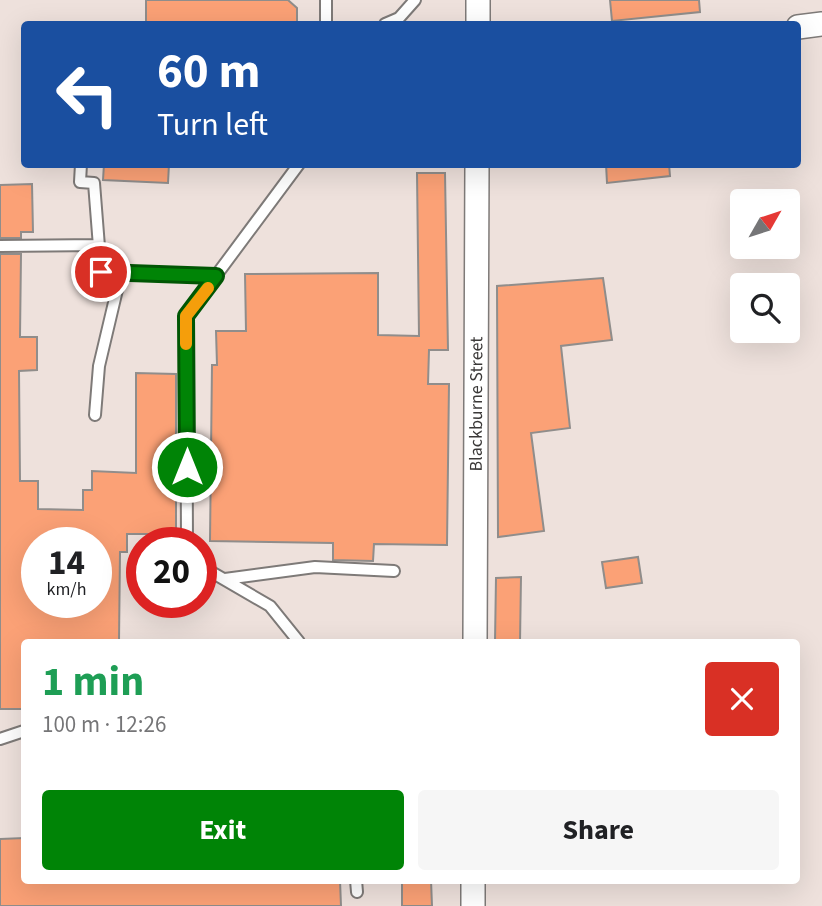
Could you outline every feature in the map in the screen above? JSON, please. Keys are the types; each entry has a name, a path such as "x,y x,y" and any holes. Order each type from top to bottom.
{"street":[{"path":"478,0 478,21"},
{"path":"801,27 822,24"},
{"name":"Blackburne Street","path":"475,639 477,168"},
{"path":"473,884 473,906"}],"lane":[{"path":"326,0 326,21"},
{"path":"392,21 400,18 415,0"},
{"path":"81,168 80,182 94,183 101,272 216,276"},
{"path":"187,527 186,316 296,168"},
{"path":"0,246 99,245"},
{"path":"95,415 99,366 121,273"},
{"path":"225,579 315,567 394,571"},
{"path":"217,575 270,606 297,639"},
{"path":"0,739 21,732"}],"shaded area":[{"path":"0,0 822,0 822,906 0,906"}],"building":[{"path":"146,0 288,0 297,8 297,21 146,21"},
{"path":"610,0 699,0 700,12 612,21"},
{"path":"104,168 169,168 168,183 103,180"},
{"path":"606,168 669,168 670,176 607,183"},
{"path":"417,173 445,173 448,350 429,350 428,384 449,384 447,545 374,544 373,561 333,560 333,543 217,541 217,527 210,527 212,365 217,365 216,331 246,331 245,274 378,273 378,335 419,336"},
{"path":"32,184 33,232 21,232 21,238 0,238 0,185"},
{"path":"0,254 21,254 20,337 37,337 37,370 19,371 20,481 38,481 38,509 83,510 83,490 92,490 92,471 136,473 136,373 176,374 176,527 126,527 126,552 120,552 119,639 21,639 21,709 0,709"},
{"path":"603,278 612,340 561,346 570,428 531,433 544,531 498,537 497,286"},
{"path":"638,557 642,583 606,588 602,562"},
{"path":"521,577 520,639 495,639 496,578"},
{"path":"21,838 21,884 340,884 341,906 0,906 0,839"},
{"path":"402,884 431,884 432,906 402,906"}],"slow traffic":[{"path":"186,344 186,316 208,288"}],"route":[{"path":"101,272 216,276 186,316 187,467"}]}
